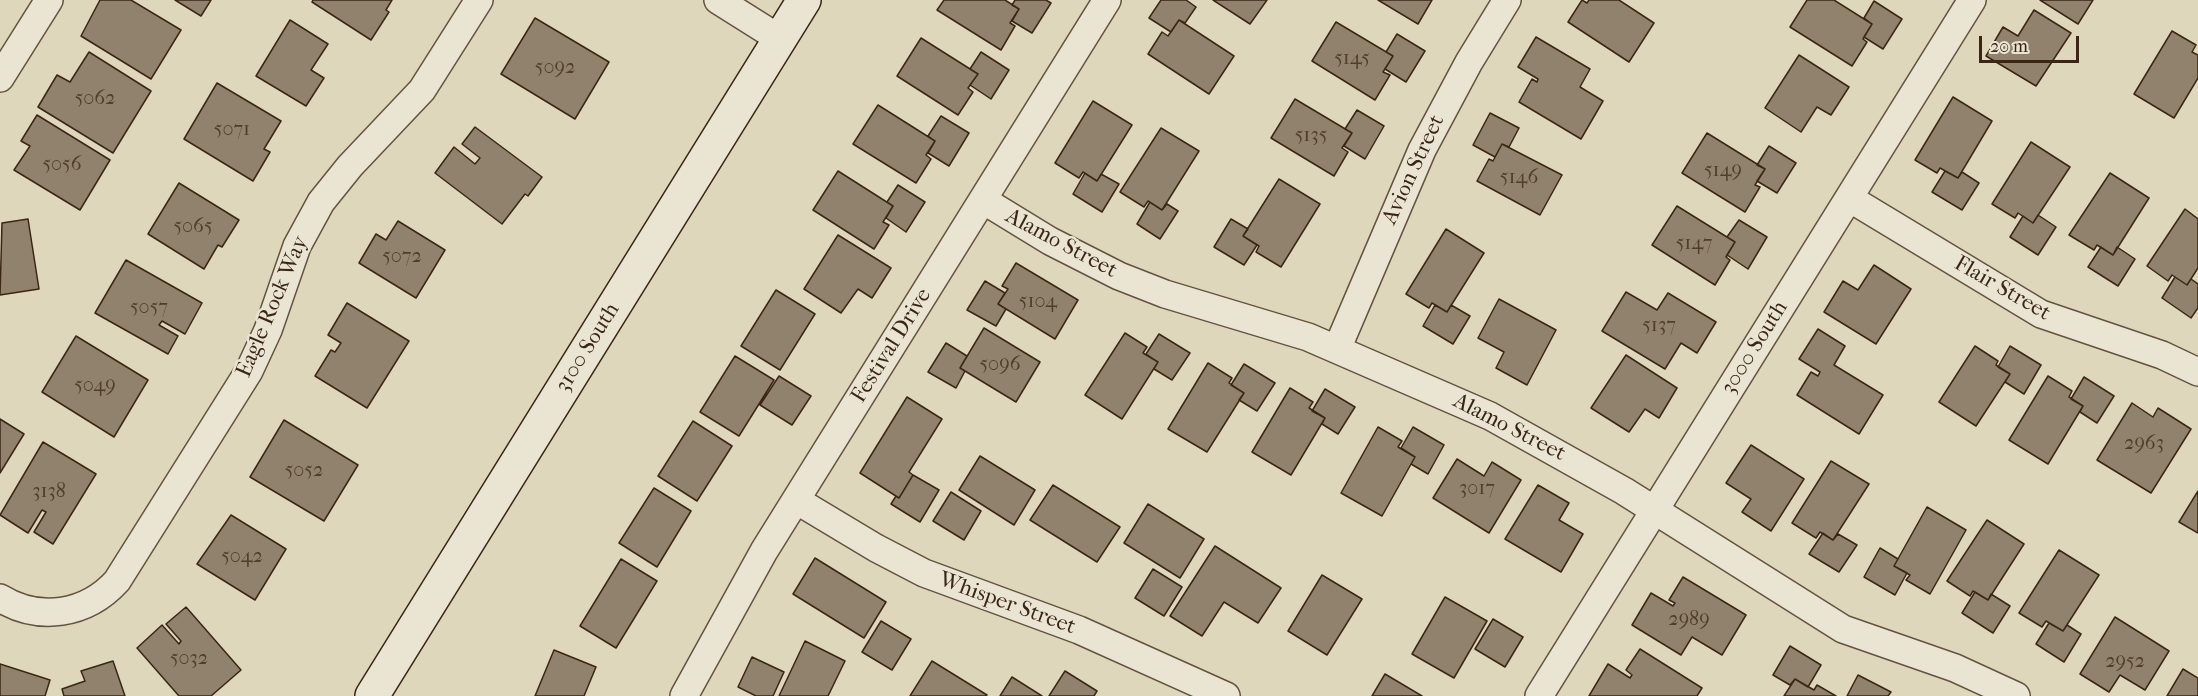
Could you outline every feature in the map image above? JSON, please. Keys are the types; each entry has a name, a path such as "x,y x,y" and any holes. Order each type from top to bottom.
{"main road":[{"name":"3100 South","path":"372,696 802,1"}],"street":[{"path":"0,78 49,0"},
{"name":"Eagle Rock Way","path":"0,598 32,611 57,612 91,602 117,581 249,371 268,330 297,246 321,202 350,166 422,90 479,0"},
{"path":"718,0 780,39"},
{"name":"Festival Drive","path":"684,696 796,500 1107,0"},
{"name":"Avion Street","path":"1337,348 1422,150 1469,62 1507,0"},
{"name":"3000 South","path":"1539,696 1972,0"},
{"name":"Flair Street","path":"1849,198 2041,314 2151,351 2198,372"},
{"name":"Alamo Street","path":"982,200 1050,241 1119,276 1165,294 1278,327 1337,348 1490,416 1562,454 1843,629 1955,668 2016,696"},
{"name":"Whisper Street","path":"796,500 924,573 1078,630 1226,696"}],"building":[{"path":"100,0 131,0 181,30 151,79 81,36"},
{"path":"175,0 211,0 201,16"},
{"path":"313,0 392,0 386,10 389,12 371,40 312,2"},
{"path":"944,0 1005,0 1019,9 1010,23 1015,26 1001,50 937,10"},
{"path":"1015,0 1046,0 1051,3 1032,33 1012,21 1019,9 1012,5"},
{"path":"1161,0 1186,0 1196,7 1185,23 1179,20 1171,32 1149,18"},
{"path":"1213,0 1267,0 1250,24"},
{"path":"1378,0 1432,0 1418,24"},
{"path":"1582,0 1587,3 1589,0 1619,0 1654,23 1629,62 1568,22"},
{"path":"1807,0 1834,0 1872,24 1863,39 1867,42 1852,66 1790,27"},
{"path":"2040,0 2093,0 2078,24"},
{"path":"1874,1 1902,19 1883,49 1864,37 1872,24 1864,18"},
{"path":"2034,10 2071,33 2036,86 1986,56 2003,27 2018,36"},
{"path":"535,18 609,62 575,119 501,74"},
{"path":"290,20 328,44 311,70 324,78 306,106 256,76"},
{"path":"1179,20 1234,56 1209,94 1148,54 1162,32 1168,36"},
{"path":"1336,22 1393,56 1383,72 1390,75 1375,100 1312,61"},
{"path":"2172,31 2196,45 2192,52 2198,55 2198,78 2174,118 2134,94"},
{"path":"1397,34 1425,51 1406,82 1385,69 1393,56 1386,52"},
{"path":"1536,37 1590,69 1580,87 1603,101 1581,139 1519,102 1532,79 1537,82 1538,79 1518,67"},
{"path":"921,38 978,74 968,88 973,92 958,115 897,76"},
{"path":"89,52 151,91 113,153 38,107 57,75 70,82"},
{"path":"981,52 1009,70 991,99 970,85 978,74 970,69"},
{"path":"1799,55 1849,87 1831,115 1817,107 1801,132 1765,108"},
{"path":"217,83 281,121 264,149 270,152 253,181 184,139"},
{"path":"1953,97 1992,121 1958,178 1940,168 1937,173 1915,160"},
{"path":"1295,99 1352,133 1342,148 1348,152 1334,176 1271,138"},
{"path":"1093,101 1132,125 1097,181 1083,172 1079,178 1055,163"},
{"path":"878,105 935,141 926,155 931,159 916,183 853,144"},
{"path":"1357,110 1384,126 1365,159 1344,146 1352,133 1345,129"},
{"path":"1490,113 1519,128 1509,147 1502,144 1495,157 1473,145"},
{"path":"37,115 110,160 80,210 14,170 30,146 21,141"},
{"path":"941,116 969,133 949,166 928,153 935,141 928,136"},
{"path":"475,127 542,177 528,196 525,194 502,224 435,173 454,147 475,164 480,158 462,144"},
{"path":"1161,128 1199,151 1162,210 1148,201 1144,207 1120,192"},
{"path":"1707,133 1765,169 1755,185 1760,187 1745,212 1682,173"},
{"path":"2031,142 2070,167 2033,223 2018,213 2015,218 1992,204"},
{"path":"1502,144 1562,175 1540,215 1477,181 1489,159 1493,161"},
{"path":"1769,146 1796,163 1777,193 1757,181 1765,169 1757,165"},
{"path":"838,171 893,206 883,222 889,225 874,249 813,210"},
{"path":"1945,171 1958,178 1962,172 1979,183 1962,210 1932,192"},
{"path":"1085,173 1097,181 1101,174 1119,184 1102,212 1073,194"},
{"path":"2110,173 2149,198 2113,255 2097,245 2094,250 2069,235"},
{"path":"1279,179 1320,204 1281,267 1256,252 1259,246 1243,236"},
{"path":"179,183 239,220 222,247 218,245 204,269 148,234"},
{"path":"898,185 925,202 906,232 886,218 893,206 887,202"},
{"path":"1150,202 1162,210 1167,204 1178,211 1160,239 1137,224"},
{"path":"1677,206 1735,242 1726,257 1730,260 1715,285 1652,245"},
{"path":"2185,209 2198,219 2198,268 2187,285 2172,275 2168,281 2147,266"},
{"path":"2038,215 2056,227 2038,255 2010,237 2023,216 2033,223"},
{"path":"28,219 39,289 0,295 2,223"},
{"path":"1231,219 1248,229 1243,236 1257,245 1244,265 1214,247"},
{"path":"1739,220 1767,237 1748,269 1727,255 1735,242 1727,237"},
{"path":"398,221 445,250 416,298 359,263 376,234 386,240"},
{"path":"1446,229 1484,253 1447,312 1432,303 1429,308 1406,294"},
{"path":"838,235 891,268 872,298 858,289 841,313 804,289"},
{"path":"2101,247 2113,255 2117,247 2135,259 2118,286 2088,267"},
{"path":"126,260 202,303 185,334 162,321 159,325 178,336 168,354 95,313"},
{"path":"1016,263 1078,300 1055,339 998,304 1008,289 1002,286"},
{"path":"1874,265 1911,289 1876,344 1824,312 1843,281 1858,290"},
{"path":"2175,277 2187,285 2191,279 2198,284 2198,308 2191,318 2162,298"},
{"path":"985,281 1005,293 998,304 1006,309 996,326 967,310"},
{"path":"776,290 815,314 780,370 741,346"},
{"path":"1626,292 1657,310 1668,293 1716,322 1697,353 1681,343 1665,369 1602,331"},
{"path":"1499,299 1556,330 1527,385 1496,368 1504,352 1478,338"},
{"path":"347,303 409,341 367,408 315,376 331,350 335,352 341,343 328,335"},
{"path":"1435,305 1447,312 1451,305 1470,316 1453,344 1423,326"},
{"path":"984,328 1040,362 1016,402 960,368"},
{"path":"1818,329 1845,346 1834,365 1883,395 1859,434 1797,395 1811,372 1818,376 1820,372 1799,359"},
{"path":"1125,333 1147,347 1143,353 1158,362 1122,419 1085,395"},
{"path":"1159,334 1190,353 1172,380 1154,369 1158,362 1146,354"},
{"path":"76,336 148,380 114,437 42,392"},
{"path":"946,343 967,356 960,368 965,371 956,388 928,372"},
{"path":"1975,346 1998,361 1996,365 2010,374 1976,426 1939,402"},
{"path":"2010,346 2041,365 2024,394 2005,382 2010,374 1998,367"},
{"path":"1626,355 1677,388 1659,418 1645,409 1629,432 1591,408"},
{"path":"735,356 774,380 739,436 700,412"},
{"path":"1208,363 1232,378 1229,383 1244,393 1207,452 1168,429"},
{"path":"1244,364 1275,383 1257,411 1239,400 1244,393 1231,385"},
{"path":"779,376 811,396 792,425 760,405"},
{"path":"2048,376 2072,391 2069,397 2083,406 2048,464 2009,440"},
{"path":"2084,377 2114,396 2097,423 2080,412 2083,406 2071,399"},
{"path":"1290,388 1313,402 1309,408 1325,418 1291,475 1252,452"},
{"path":"1325,389 1355,407 1338,434 1322,424 1325,418 1312,411"},
{"path":"907,397 942,419 909,472 913,475 899,498 860,473"},
{"path":"2132,403 2153,417 2158,408 2191,429 2151,493 2097,460"},
{"path":"0,419 24,434 0,473"},
{"path":"284,420 358,465 324,521 250,477"},
{"path":"693,421 732,446 697,501 658,476"},
{"path":"1378,427 1402,441 1398,447 1415,457 1382,516 1341,493"},
{"path":"1413,427 1444,445 1428,474 1411,464 1415,457 1401,448"},
{"path":"43,442 96,474 53,544 34,532 46,512 42,510 28,533 0,515"},
{"path":"1751,445 1804,479 1771,531 1742,512 1751,499 1726,483"},
{"path":"980,456 1035,490 1014,525 959,490"},
{"path":"1457,459 1484,476 1492,462 1521,480 1489,533 1433,498"},
{"path":"1831,461 1869,484 1833,540 1820,532 1816,538 1792,523"},
{"path":"913,475 939,490 920,522 891,504 896,496 899,498"},
{"path":"1053,485 1120,527 1097,562 1030,520"},
{"path":"1538,485 1569,503 1559,520 1583,534 1561,572 1505,539"},
{"path":"654,488 691,511 657,567 619,543"},
{"path":"2198,491 2198,533 2179,522"},
{"path":"951,492 981,511 964,540 933,521"},
{"path":"1148,504 1204,539 1180,578 1124,543"},
{"path":"1927,507 1966,530 1930,594 1906,580 1910,575 1894,566"},
{"path":"231,515 286,549 255,600 197,564"},
{"path":"1987,520 2024,544 1988,600 1973,591 1970,596 1947,581"},
{"path":"1823,533 1833,540 1838,534 1857,545 1839,572 1809,554"},
{"path":"1215,546 1281,588 1258,623 1224,602 1202,636 1170,616"},
{"path":"1880,548 1898,559 1894,566 1907,573 1895,595 1864,577"},
{"path":"2059,550 2099,575 2063,631 2046,621 2042,627 2019,613"},
{"path":"815,558 886,602 864,638 793,594"},
{"path":"621,559 657,581 616,648 580,626"},
{"path":"1153,569 1182,587 1164,616 1135,598"},
{"path":"1322,575 1362,599 1327,655 1288,631"},
{"path":"1683,577 1746,615 1722,655 1692,637 1681,655 1632,625 1651,593 1673,606 1675,603 1669,600"},
{"path":"1975,592 1988,600 1991,594 2010,606 1993,633 1962,613"},
{"path":"1445,597 1487,621 1454,678 1412,654"},
{"path":"186,607 241,670 211,696 179,696 137,648 162,625 179,644 181,641 166,624"},
{"path":"2115,617 2169,651 2145,690 2120,675 2109,692 2080,674"},
{"path":"1493,619 1523,637 1505,667 1475,649"},
{"path":"881,621 911,639 892,670 862,652"},
{"path":"2049,623 2063,631 2067,625 2081,634 2064,662 2036,644"},
{"path":"805,641 845,661 828,696 779,696"},
{"path":"1790,646 1821,665 1808,687 1795,679 1790,685 1773,675"},
{"path":"1640,649 1702,688 1697,696 1589,696 1608,664 1630,678 1632,675 1626,670"},
{"path":"554,650 596,667 584,696 535,696"},
{"path":"752,657 784,672 773,696 756,696 738,687"},
{"path":"113,661 125,696 64,696 62,689 85,681 81,671"},
{"path":"932,661 987,695 910,696"},
{"path":"0,664 50,680 45,696 0,696"},
{"path":"2183,669 2198,678 2198,696 2167,696"},
{"path":"1065,671 1097,691 1094,696 1049,696"},
{"path":"1385,674 1422,696 1372,696"},
{"path":"1858,675 1891,692 1888,696 1847,696"},
{"path":"1012,677 1042,696 1000,696"},
{"path":"1795,679 1814,690 1817,685 1836,696 1784,696"}]}
